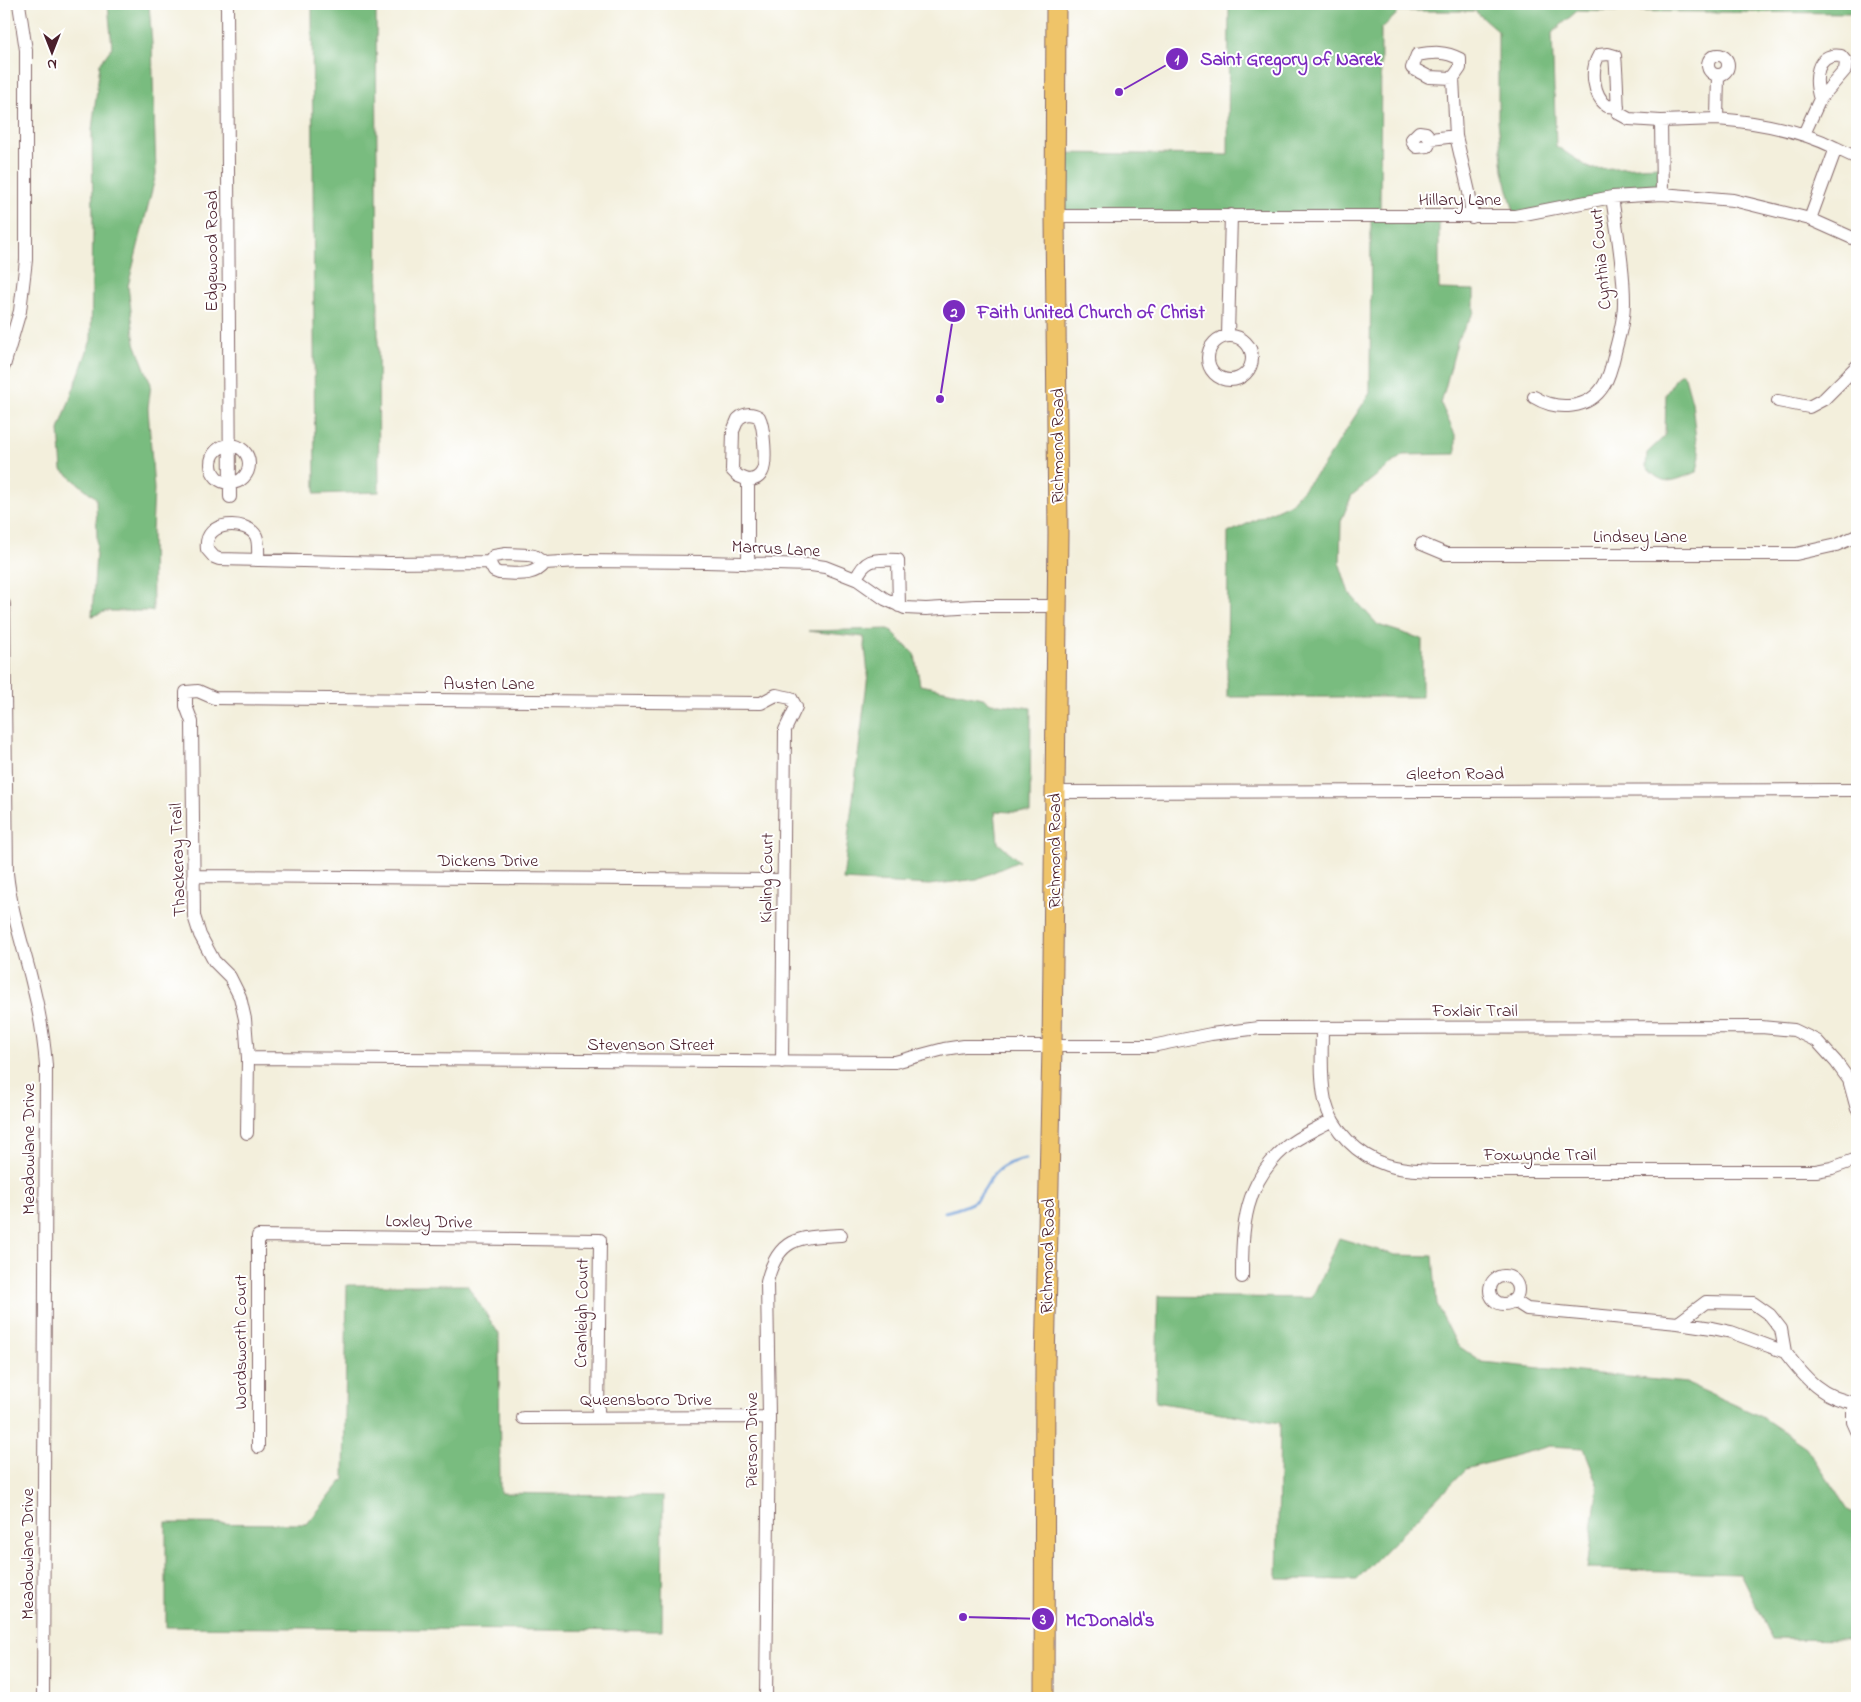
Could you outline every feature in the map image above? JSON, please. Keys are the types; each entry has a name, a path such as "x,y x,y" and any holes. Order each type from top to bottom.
{"main road":[{"name":"Richmond Road","path":"1044,1698 1045,1365 1052,1047 1058,483 1055,216 1056,4"}],"street":[{"path":"4,366 20,310 26,260 26,50 19,4"},
{"name":"Edgewood Road","path":"227,4 230,497"},
{"path":"1717,119 1718,75"},
{"path":"1453,78 1456,136 1469,192 1472,217"},
{"path":"1804,134 1820,99"},
{"path":"1618,107 1618,113 1628,119 1660,121 1717,119 1768,125 1804,134 1857,158"},
{"path":"1660,121 1662,194"},
{"path":"1431,139 1456,136"},
{"path":"1810,219 1836,148"},
{"name":"Hillary Lane","path":"1055,216 1515,216 1612,197 1662,194 1734,200 1810,219 1857,240"},
{"name":"Cynthia Court","path":"1534,397 1543,403 1554,406 1575,406 1585,403 1606,383 1622,326 1624,308 1612,197"},
{"path":"1228,335 1231,216"},
{"path":"1778,401 1809,407 1824,399 1857,366"},
{"path":"754,414 760,416 763,427 764,468 754,480 748,480 738,476 732,470 733,431 738,418 754,414"},
{"path":"230,445 238,447 243,451 248,459 249,466 244,477 236,483 230,484 216,479 210,465 211,459 220,447 230,445"},
{"path":"748,480 748,564"},
{"name":"Lindsey Lane","path":"1422,544 1446,554 1796,554 1836,545 1857,536"},
{"name":"Marrus Lane","path":"544,563 538,570 530,574 499,573 494,571 489,562 494,556 521,554 534,556 544,563 580,561 811,565 825,567 856,579 885,599 899,606 926,609 976,606 1056,606"},
{"path":"258,560 390,563 489,562"},
{"path":"856,579 866,563 873,560 898,560 899,606"},
{"name":"Meadowlane Drive","path":"4,604 7,873 12,914 38,1005 46,1066 44,1698"},
{"name":"Austen Lane","path":"186,692 198,691 214,698 761,703 776,695 791,698"},
{"name":"Thackeray Trail","path":"186,692 186,706 192,722 194,916 200,935 214,961 230,977 240,997 245,1019 248,1058 247,1133"},
{"name":"Kipling Court","path":"782,1062 785,730 796,707 791,698"},
{"name":"Gleeton Road","path":"1054,792 1857,790"},
{"name":"Dickens Drive","path":"193,876 783,880"},
{"name":"Foxlair Trail","path":"1052,1047 1152,1046 1211,1034 1259,1028 1761,1027 1794,1030 1817,1041 1849,1080 1857,1109"},
{"name":"Foxwynde Trail","path":"1322,1028 1323,1084 1326,1103 1332,1120 1345,1138 1363,1153 1385,1165 1416,1170 1816,1171 1832,1168 1857,1159"},
{"name":"Stevenson Street","path":"248,1058 895,1062 944,1049 964,1046 1052,1047"},
{"path":"1242,1277 1244,1220 1258,1181 1273,1160 1287,1146 1332,1120"},
{"name":"Pierson Drive","path":"766,1698 770,1417 767,1282 771,1265 784,1246 795,1240 810,1236 841,1235"},
{"name":"Loxley Drive","path":"258,1236 600,1240"},
{"name":"Wordsworth Court","path":"258,1236 258,1447"},
{"name":"Cranleigh Court","path":"598,1417 600,1240"},
{"path":"1514,1300 1527,1309 1678,1323 1731,1332 1785,1352"},
{"path":"1678,1323 1706,1302 1753,1303 1770,1315 1781,1329 1785,1352 1812,1385 1826,1394 1855,1403 1853,1422 1857,1431"},
{"name":"Queensboro Drive","path":"522,1418 770,1417"}],"green space":[{"path":"108,4 149,4 152,44 156,174 128,286 135,343 151,384 148,408 154,489 152,532 153,611 107,611 92,616 97,538 96,498 62,470 59,430 91,340 92,130 100,64 112,47"},
{"path":"312,4 376,4 379,492 315,494"},
{"path":"1229,4 1857,4 1857,13 1577,11 1552,33 1556,146 1591,169 1661,166 1662,194 1515,216 1503,171 1498,120 1498,31 1475,11 1400,11 1381,29 1380,217 1439,217 1439,289 1474,290 1474,312 1458,339 1441,404 1456,437 1456,454 1403,455 1352,495 1341,521 1340,565 1349,593 1378,625 1422,639 1422,697 1227,697 1228,533 1291,503 1323,466 1370,393 1371,217 1055,216 1055,153 1228,155"},
{"path":"1682,373 1685,377 1692,402 1696,441 1700,455 1697,472 1669,481 1658,478 1646,467 1647,453 1665,436 1666,394 1678,375"},
{"path":"889,629 915,655 920,685 983,698 991,703 1031,708 1030,813 995,811 998,843 1019,861 977,879 929,885 843,880 868,674 864,637 808,631"},
{"path":"1339,1238 1395,1255 1433,1256 1437,1305 1457,1345 1482,1362 1686,1383 1762,1417 1806,1447 1848,1510 1857,1516 1857,1640 1772,1639 1740,1573 1587,1569 1598,1484 1584,1448 1550,1446 1466,1469 1356,1580 1277,1579 1280,1423 1156,1402 1158,1296 1312,1298"},
{"path":"347,1285 467,1285 499,1334 500,1493 663,1496 662,1631 166,1627 166,1523 307,1524 344,1479"}],"waterway":[{"path":"945,1212 975,1201 998,1170 1010,1163 1025,1159"}],"place":[{"name":"Saint Gregory of Narek","path":"1119,92"},
{"name":"Faith United Church of Christ","path":"940,399"},
{"name":"McDonald's","path":"963,1617"}]}
